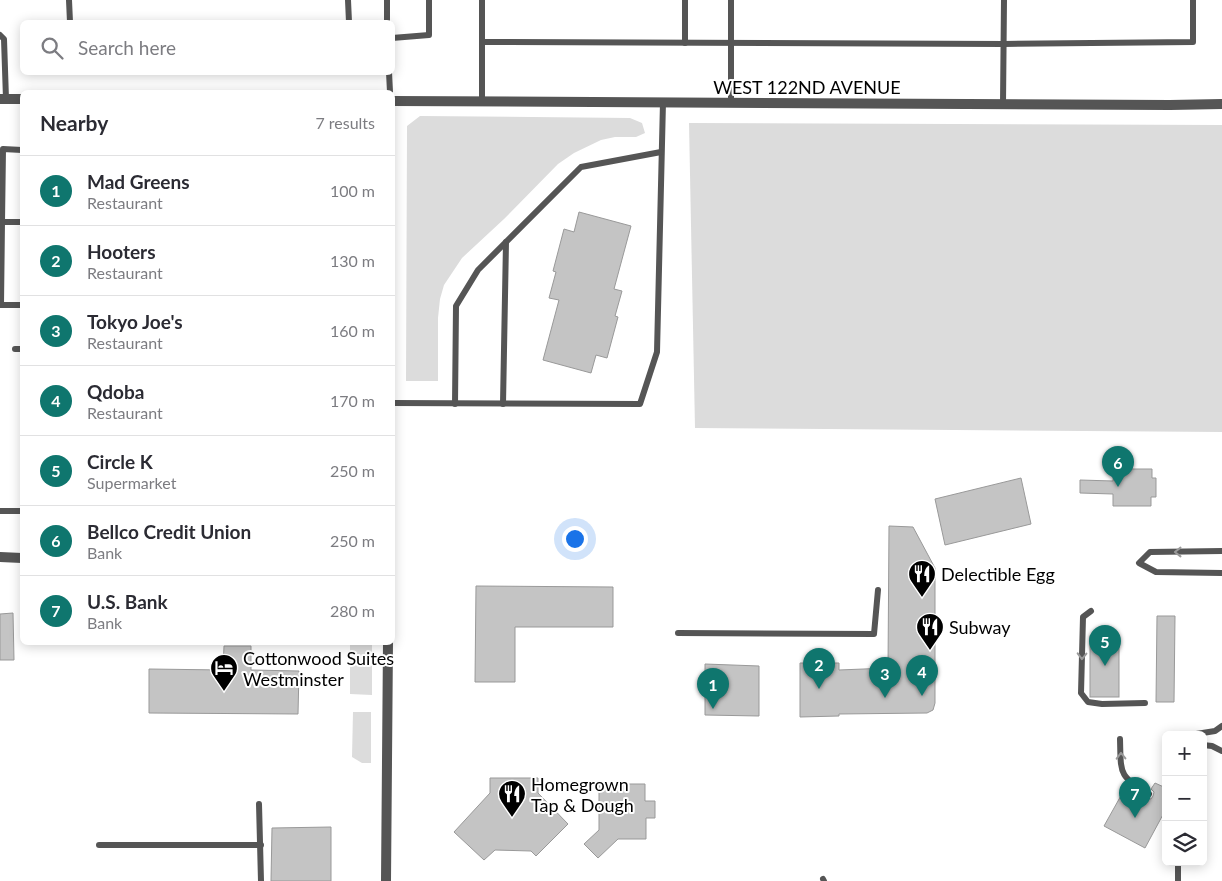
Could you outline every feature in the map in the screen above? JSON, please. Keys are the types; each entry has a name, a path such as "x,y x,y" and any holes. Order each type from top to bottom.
{"street":[{"path":"3,99 20,99"},
{"name":"WEST 122ND AVENUE","path":"395,101 1222,104"},
{"path":"0,557 20,558"},
{"path":"386,881 388,645"}],"lane":[{"path":"70,0 70,20"},
{"path":"348,0 349,20"},
{"path":"387,0 387,20"},
{"path":"395,38 429,35 429,0"},
{"path":"482,0 482,101"},
{"path":"685,43 686,0"},
{"path":"731,0 731,102"},
{"path":"1004,0 1004,104"},
{"path":"482,42 1004,44 1193,42 1193,0"},
{"path":"1,38 3,99"},
{"path":"389,75 390,90"},
{"path":"395,403 640,404 658,352 662,102"},
{"path":"20,150 3,149 1,305 20,305"},
{"path":"455,404 456,306 478,270 581,167 661,152"},
{"path":"2,222 20,222"},
{"path":"503,404 506,242"},
{"path":"15,349 20,349"},
{"path":"0,511 20,511"},
{"path":"1222,551 1150,552 1139,563 1156,572 1222,573"},
{"path":"678,633 874,634 878,590"},
{"path":"1091,611 1083,617 1081,694 1088,702 1102,704 1145,703"},
{"path":"1207,732 1215,731 1222,726"},
{"path":"1120,739 1123,774 1134,786 1149,794"},
{"path":"1207,745 1222,750"},
{"path":"260,804 262,881"},
{"path":"99,845 261,845"},
{"path":"1178,866 1178,881"}],"shaded area":[{"path":"420,116 630,118 642,123 645,133 636,137 615,137 601,140 574,153 558,164 504,219 462,258 444,285 440,299 438,318 438,381 406,381 407,126"},
{"path":"689,123 1222,125 1222,432 695,428"},
{"path":"350,645 372,645 372,695 350,694"},
{"path":"353,712 371,712 371,763 362,763 352,757"}],"building":[{"path":"579,212 631,226 614,289 622,291 615,316 618,317 607,358 596,355 591,373 543,360 559,300 549,298 556,272 553,271 564,229 574,232"},
{"path":"1114,469 1152,469 1152,478 1156,478 1156,497 1151,497 1151,506 1113,506 1113,494 1080,493 1080,480 1113,481"},
{"path":"1021,478 1031,524 945,545 935,499"},
{"path":"889,526 913,527 935,568 935,703 933,710 927,713 839,714 839,716 800,717 800,663 839,663 839,670 888,668"},
{"path":"476,586 613,587 613,627 515,627 515,682 475,682"},
{"path":"13,613 14,660 0,660 0,614"},
{"path":"1157,616 1175,616 1174,702 1156,702"},
{"path":"1090,636 1119,636 1119,697 1090,697"},
{"name":"Cottonwood Suites Westminster","path":"224,646 251,646 251,670 299,671 298,714 149,713 149,669 223,670"},
{"path":"705,664 759,666 759,716 705,715"},
{"path":"490,778 538,778 538,793 568,824 536,856 531,851 495,850 484,860 454,832 490,793"},
{"path":"1155,783 1162,786 1162,816 1145,848 1104,826 1123,792 1144,803 1146,798 1151,799 1153,796 1154,792 1151,789"},
{"path":"599,784 645,784 645,801 655,801 655,818 646,818 646,839 618,839 598,858 584,844 599,830"},
{"path":"331,827 331,881 271,881 272,828"}],"place":[{"name":"Bellco Credit Union","path":"1118,487"},
{"name":"Delectible Egg","path":"922,598"},
{"name":"Subway","path":"930,651"},
{"name":"Circle K","path":"1105,666"},
{"name":"Hooters","path":"819,689"},
{"name":"Cottonwood Suites Westminster","path":"224,692"},
{"name":"Qdoba","path":"922,696"},
{"name":"Tokyo Joe's","path":"885,698"},
{"name":"Mad Greens","path":"713,709"},
{"name":"Homegrown Tap & Dough","path":"512,818"},
{"name":"U.S. Bank","path":"1135,818"}]}
